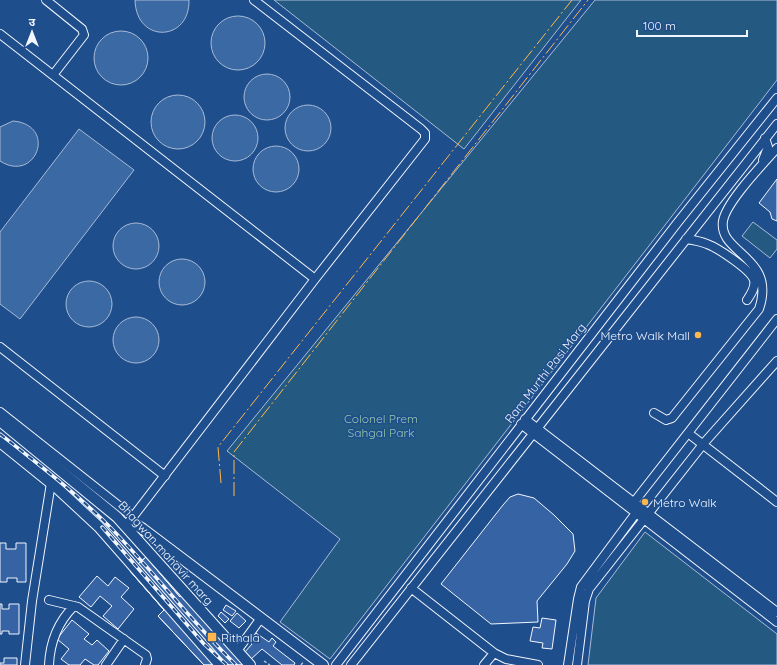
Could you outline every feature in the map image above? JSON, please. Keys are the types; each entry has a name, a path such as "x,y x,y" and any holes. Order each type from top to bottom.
{"main road":[{"name":"Bhagwan mahavir marg","path":"0,421 117,516 128,521 250,665"},
{"path":"0,442 51,483 99,527 220,665"},
{"path":"128,521 143,529 323,665"}],"street":[{"path":"46,0 82,29 84,35 53,75"},
{"path":"0,412 128,521 165,476 315,279 423,144 426,133 254,0"},
{"path":"0,34 315,279"},
{"name":"Ram Murthi Pasi Marg","path":"336,665 523,421 777,98"},
{"path":"351,665 776,126"},
{"path":"761,167 768,147 766,138"},
{"path":"654,413 666,420 672,418 759,309 767,295 769,278 765,270 730,239 723,227 723,220 730,206 777,148"},
{"path":"686,239 707,244 719,250 751,274 755,282 747,300"},
{"path":"631,505 777,319"},
{"path":"0,347 165,476"},
{"path":"577,665 585,601 589,589 645,516 704,444 777,361"},
{"path":"523,421 645,516 777,622"},
{"path":"688,433 777,502"},
{"path":"26,665 32,600 51,483"},
{"path":"631,505 636,513 645,516 777,612"},
{"path":"568,665 581,587 636,513"},
{"path":"411,588 494,653 506,659 538,665"},
{"path":"49,600 78,607 146,655 147,658 145,665"},
{"path":"50,665 52,640 66,613 74,606"},
{"path":"237,651 261,618"},
{"path":"106,665 124,639"},
{"path":"484,665 494,653"}],"path":[{"path":"264,661 270,665"}],"green space":[{"path":"274,0 581,0 464,149"},
{"name":"Colonel Prem Sahgal Park","path":"595,0 777,0 777,80 330,659 280,622 340,539 227,451"},
{"path":"753,222 777,240 777,249 770,258 742,236"},
{"path":"645,532 777,634 777,665 588,665 596,598"}],"shaded area":[{"path":"135,0 189,0 187,14 181,24 173,30 163,32 153,30 144,24 138,14"},
{"path":"233,16 243,16 253,20 261,28 265,38 265,48 261,58 253,66 243,70 233,70 223,66 215,58 211,48 211,38 215,28 223,20"},
{"path":"116,31 126,31 140,39 146,48 148,58 146,68 140,77 126,85 116,85 106,80 99,73 94,63 94,53 99,43 106,36"},
{"path":"267,74 280,78 286,84 290,97 286,110 280,116 267,120 254,116 248,110 244,97 248,84 254,78"},
{"path":"173,95 183,95 193,99 201,107 205,117 205,127 201,137 193,145 183,149 173,149 163,145 155,137 151,127 151,117 155,107 163,99"},
{"path":"308,105 321,109 327,115 331,128 327,141 321,147 308,151 295,147 289,141 285,128 289,115 295,109"},
{"path":"235,115 248,119 254,125 258,138 254,151 248,157 235,161 222,157 216,151 212,138 216,125 222,119"},
{"path":"13,121 27,125 35,132 38,141 37,151 32,160 24,165 13,166 0,161 0,127"},
{"path":"79,129 134,170 20,319 0,304 0,232"},
{"path":"276,146 289,150 295,156 299,169 295,182 289,188 276,192 263,188 257,182 253,169 257,156 263,150"},
{"path":"136,223 149,227 155,233 159,246 155,259 149,265 136,269 123,265 117,259 113,246 117,233 123,227"},
{"path":"182,259 195,263 201,269 205,282 201,295 195,301 182,305 169,301 163,295 159,282 163,269 169,263"},
{"path":"89,281 102,285 108,291 112,304 108,317 102,323 89,327 76,323 70,317 66,304 70,291 76,285"},
{"path":"136,317 149,321 155,327 159,340 155,353 149,359 136,363 123,359 117,353 113,340 117,327 123,321"}],"building":[{"path":"777,179 777,221 772,219 770,212 759,203"},
{"path":"518,494 534,498 573,534 575,551 567,564 537,601 538,622 491,624 441,584 503,505 510,497"},
{"path":"0,543 6,543 6,549 16,549 16,543 26,543 26,582 17,582 17,578 7,578 7,582 0,582"},
{"path":"146,557 180,597 186,591 255,665 204,665 158,616 164,610 130,571"},
{"path":"146,557 180,597 186,591 255,665 204,665 158,616 164,610 130,571"},
{"path":"97,576 108,586 115,577 129,588 121,597 134,609 118,629 103,616 112,606 100,596 91,607 79,597"},
{"path":"0,604 2,604 2,609 9,609 9,604 19,604 19,634 9,634 9,631 2,631 2,634 0,634"},
{"path":"226,605 236,611 232,616 223,610"},
{"path":"221,612 229,619 225,623 218,616"},
{"path":"237,613 246,621 239,628 230,621"},
{"path":"542,618 556,620 552,649 542,648 543,643 530,641 533,627 540,628"},
{"path":"72,620 89,634 84,639 92,645 97,640 109,651 98,665 94,665 85,659 80,665 69,665 61,659 69,649 57,639"},
{"path":"256,633 269,642 272,638 276,642 273,646 295,663 294,665 282,665 262,649 250,660 244,653 252,644 249,641"},
{"path":"4,658 17,658 17,665 0,665 0,663 4,663"}],"railway":[{"path":"0,434 42,467 96,513 203,631 236,665"},
{"path":"102,527 204,644 227,665"}],"power":[{"path":"221,483 218,447 572,0"},
{"path":"234,496 234,452 588,0"}],"place":[{"name":"Metro Walk Mall","path":"698,335"},
{"name":"Metro Walk","path":"645,502"},
{"name":"Rithala","path":"212,637"}]}
